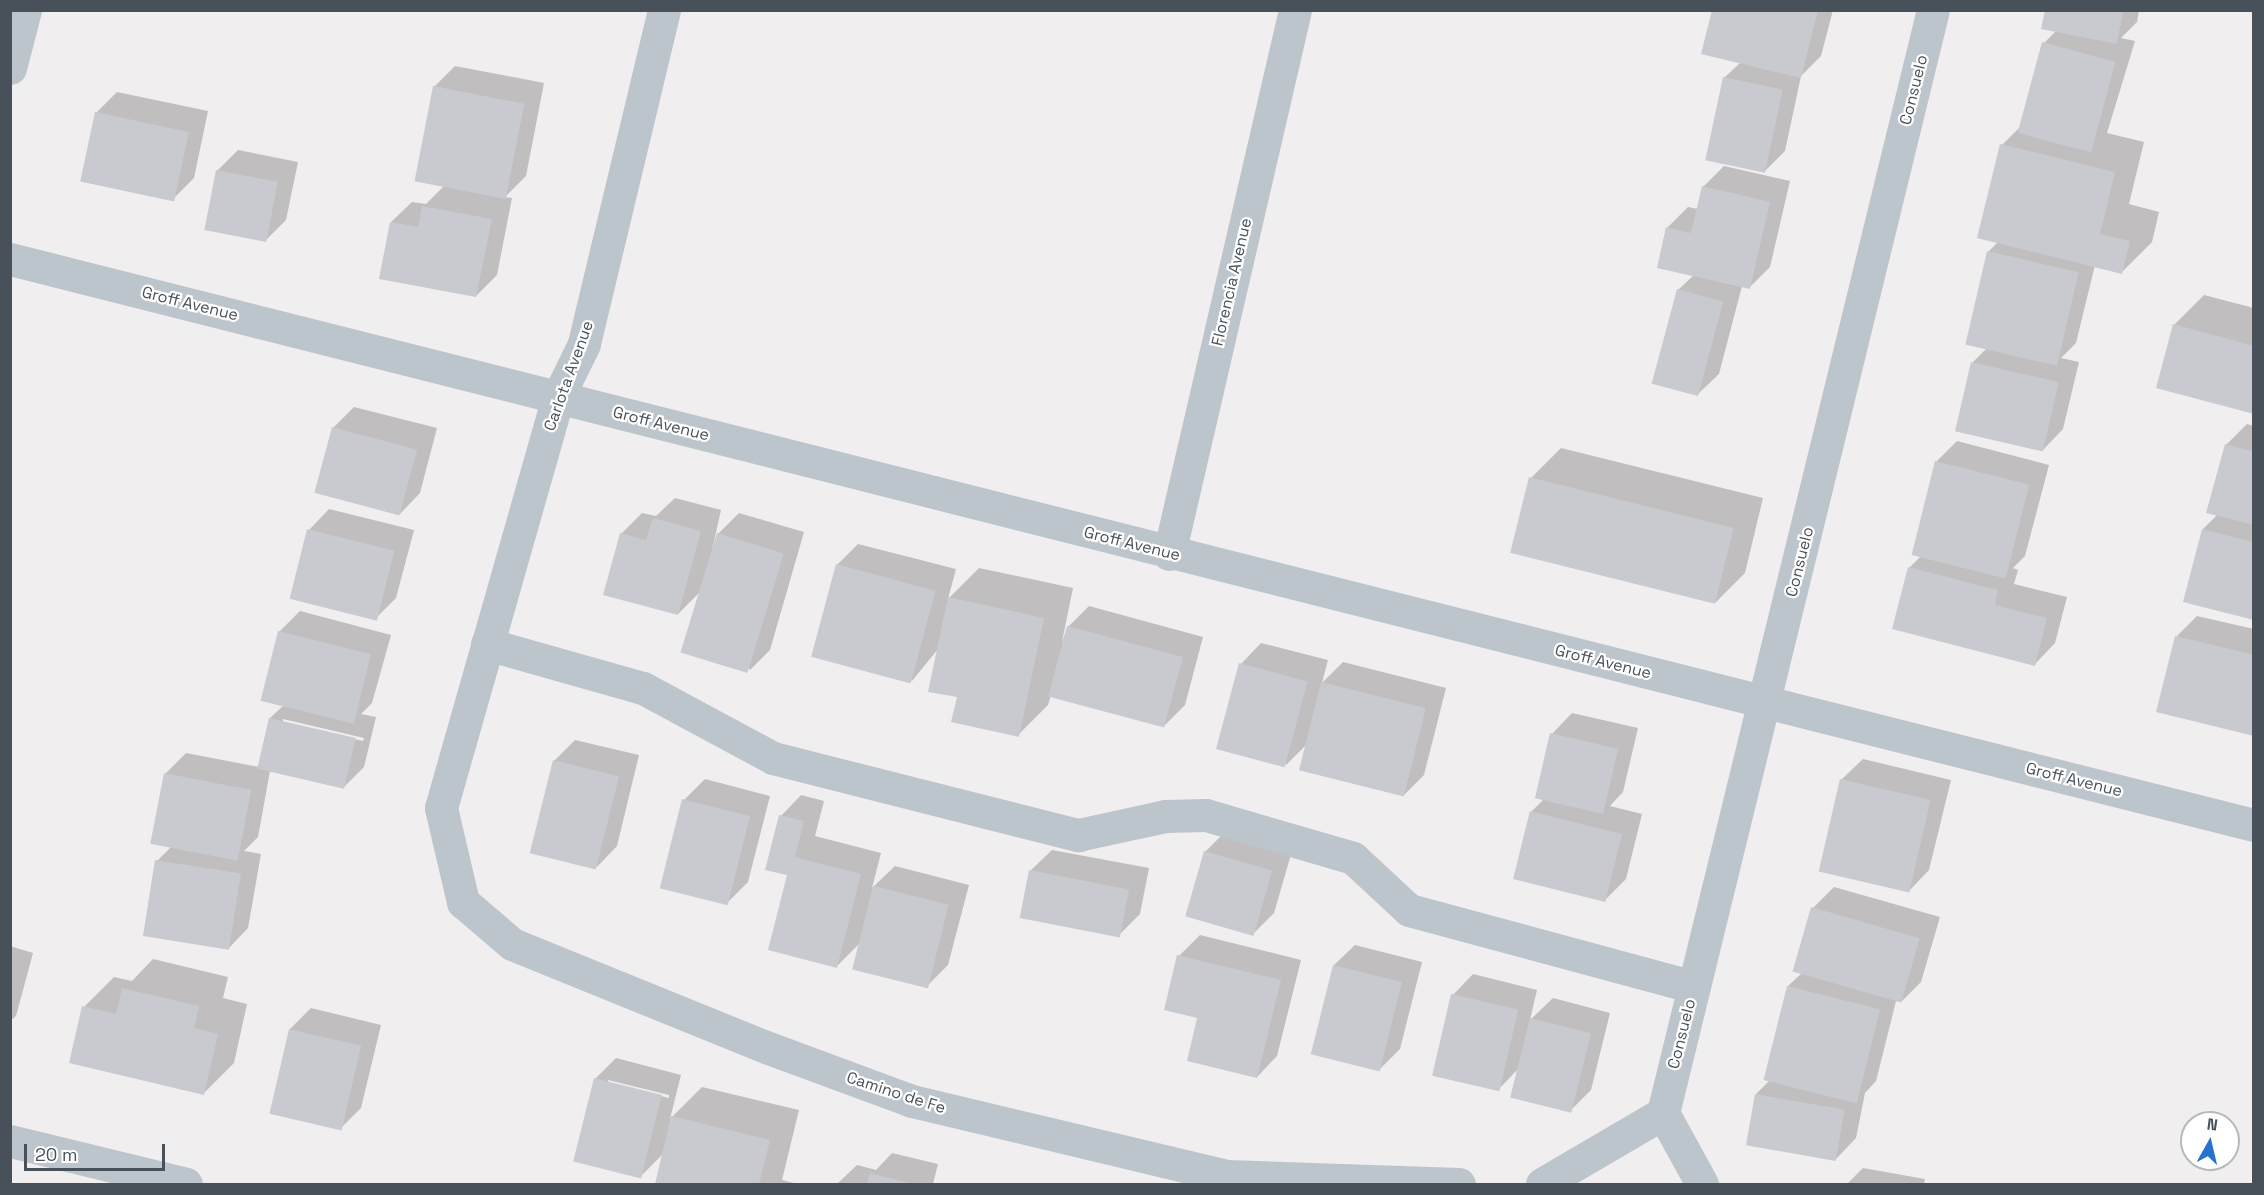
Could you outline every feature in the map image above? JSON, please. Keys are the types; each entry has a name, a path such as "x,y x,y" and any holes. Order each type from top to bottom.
{"street":[{"path":"10,68 25,10"},
{"name":"Carlota Avenue","path":"441,808 558,397 584,344 664,10"},
{"name":"Florencia Avenue","path":"1169,554 1295,10"},
{"name":"Consuelo","path":"1662,1113 1766,703 1933,10"},
{"name":"Groff Avenue","path":"10,259 1169,554 2253,825"},
{"path":"487,644 643,688 773,758 1078,835 1165,816 1206,815 1353,858 1409,910 1694,987"},
{"name":"Camino de Fe","path":"441,808 463,902 512,944 766,1047 912,1101 1227,1176 1459,1185"},
{"path":"1542,1185 1662,1113 1702,1185"},
{"path":"10,1141 78,1172 186,1185"}],"building":[{"path":"1712,10 1818,10 1801,78 1701,54"},
{"path":"2045,10 2123,10 2117,44 2041,29"},
{"path":"2042,42 2115,62 2091,152 2018,133"},
{"path":"1723,77 1783,90 1765,173 1705,160"},
{"path":"433,86 524,104 506,199 414,181"},
{"path":"95,112 189,132 174,201 80,181"},
{"path":"2000,144 2115,172 2100,234 2130,241 2122,274 1977,238"},
{"path":"216,170 278,182 266,242 204,230"},
{"path":"1702,186 1770,202 1750,289 1657,268 1666,227 1691,233"},
{"path":"422,206 492,219 476,297 379,279 390,222 418,227"},
{"path":"1987,251 2079,272 2057,366 1965,345"},
{"path":"1677,289 1723,301 1698,396 1652,384"},
{"path":"2173,324 2254,346 2254,414 2156,388"},
{"path":"1971,362 2059,382 2043,451 1955,431"},
{"path":"332,427 417,450 399,515 314,493"},
{"path":"2225,444 2254,452 2254,525 2206,513"},
{"path":"1935,461 2029,484 2006,579 1912,555"},
{"path":"1529,477 1734,528 1715,604 1510,553"},
{"path":"653,518 701,531 678,615 603,595 620,533 646,540"},
{"path":"307,529 394,551 377,621 290,599"},
{"path":"2202,529 2254,542 2254,620 2183,602"},
{"path":"717,533 784,553 747,673 680,653"},
{"path":"836,564 935,591 911,683 811,657"},
{"path":"1908,567 1998,590 1995,605 2047,618 2035,666 1892,629"},
{"path":"948,597 1044,618 1019,737 951,722 957,697 928,692"},
{"path":"1067,626 1183,657 1164,728 1048,697"},
{"path":"278,631 371,654 354,724 261,701"},
{"path":"2175,636 2254,655 2254,736 2156,712"},
{"path":"1239,663 1308,681 1285,767 1216,749"},
{"path":"1321,682 1426,708 1404,796 1299,770"},
{"path":"269,718 356,738 344,789 257,769"},
{"path":"1550,733 1618,749 1603,814 1535,798"},
{"path":"553,760 619,776 596,870 530,853"},
{"path":"164,773 251,790 238,861 150,844"},
{"path":"1840,779 1931,800 1909,892 1819,872"},
{"path":"682,799 750,816 728,905 660,888"},
{"path":"1530,811 1622,834 1605,902 1513,879"},
{"path":"779,815 804,821 795,857 861,874 837,968 768,950 787,875 765,870"},
{"path":"1204,851 1272,871 1254,936 1185,916"},
{"path":"155,860 241,874 229,950 143,936"},
{"path":"1029,870 1129,889 1120,938 1020,918"},
{"path":"873,886 949,905 928,988 852,969"},
{"path":"1811,907 1920,938 1901,1003 1793,971"},
{"path":"1177,955 1281,980 1257,1078 1187,1061 1197,1018 1164,1010"},
{"path":"1333,965 1402,982 1380,1071 1311,1054"},
{"path":"1787,986 1880,1009 1857,1103 1764,1080"},
{"path":"122,988 199,1006 194,1028 218,1034 204,1095 69,1063 82,1006 116,1014"},
{"path":"1451,994 1518,1010 1499,1091 1432,1076"},
{"path":"1530,1018 1591,1033 1571,1113 1510,1098"},
{"path":"289,1029 361,1046 342,1130 269,1114"},
{"path":"594,1078 662,1095 641,1178 573,1161"},
{"path":"1755,1094 1845,1110 1836,1161 1746,1145"},
{"path":"671,1116 770,1140 759,1184 655,1184"},
{"path":"870,1173 913,1184 867,1184"}]}
